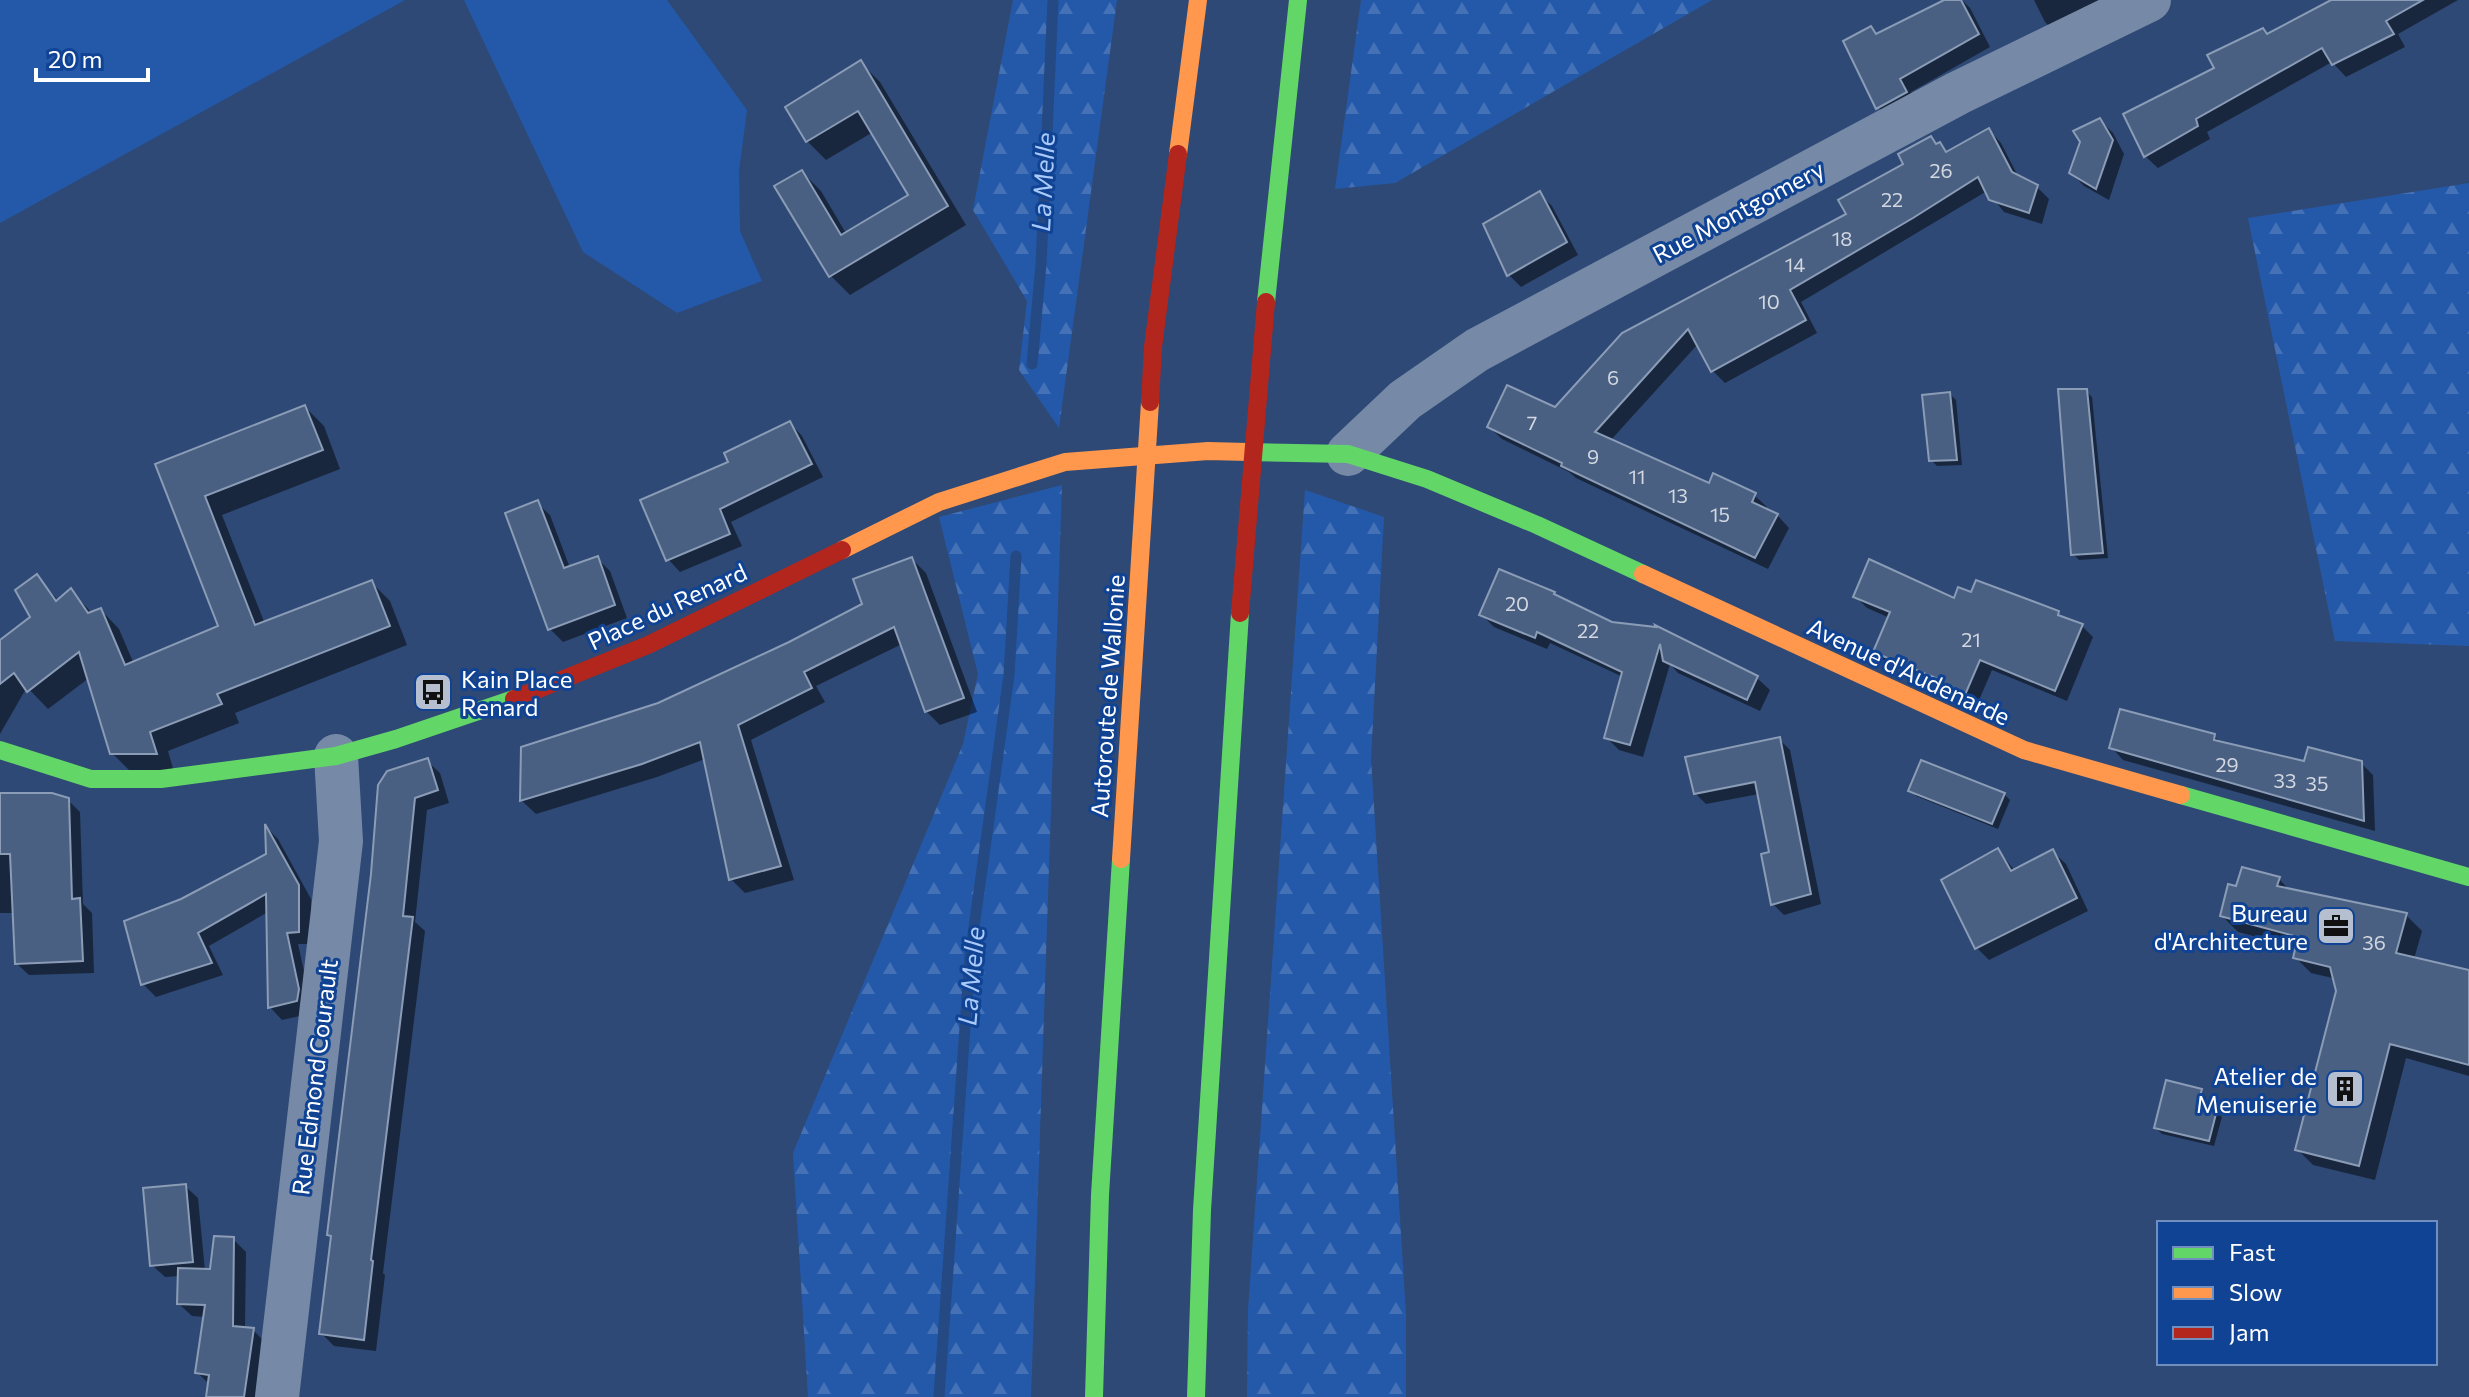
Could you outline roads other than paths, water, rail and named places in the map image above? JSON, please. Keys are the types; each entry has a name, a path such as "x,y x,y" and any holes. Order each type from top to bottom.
{"main road":[{"name":"Autoroute de Wallonie","path":"1094,1397 1100,1195 1153,347 1198,0"},
{"path":"1196,1397 1202,1210 1244,554 1261,351 1298,0"},
{"name":"Place du Renard","path":"0,750 91,779 161,779 336,756 509,701 634,650 939,502 1065,462 1208,451 1348,454"},
{"name":"Avenue d'Audenarde","path":"1348,454 1427,479 1537,525 2024,750 2469,877"}],"street":[{"name":"Rue Montgomery","path":"1348,454 1405,400 1477,350 1958,93 2149,0"},
{"name":"Rue Edmond Courault","path":"277,1397 341,841 336,756"}],"waterway":[{"name":"La Melle","path":"1032,364 1041,264 1053,0"},
{"name":"La Melle","path":"939,1397 970,956 1009,675 1016,556"}],"place":[{"name":"Kain Place Renard","path":"433,692"},
{"name":"Bureau d'Architecture","path":"2336,926"},
{"name":"Atelier de Menuiserie","path":"2345,1089"}]}
